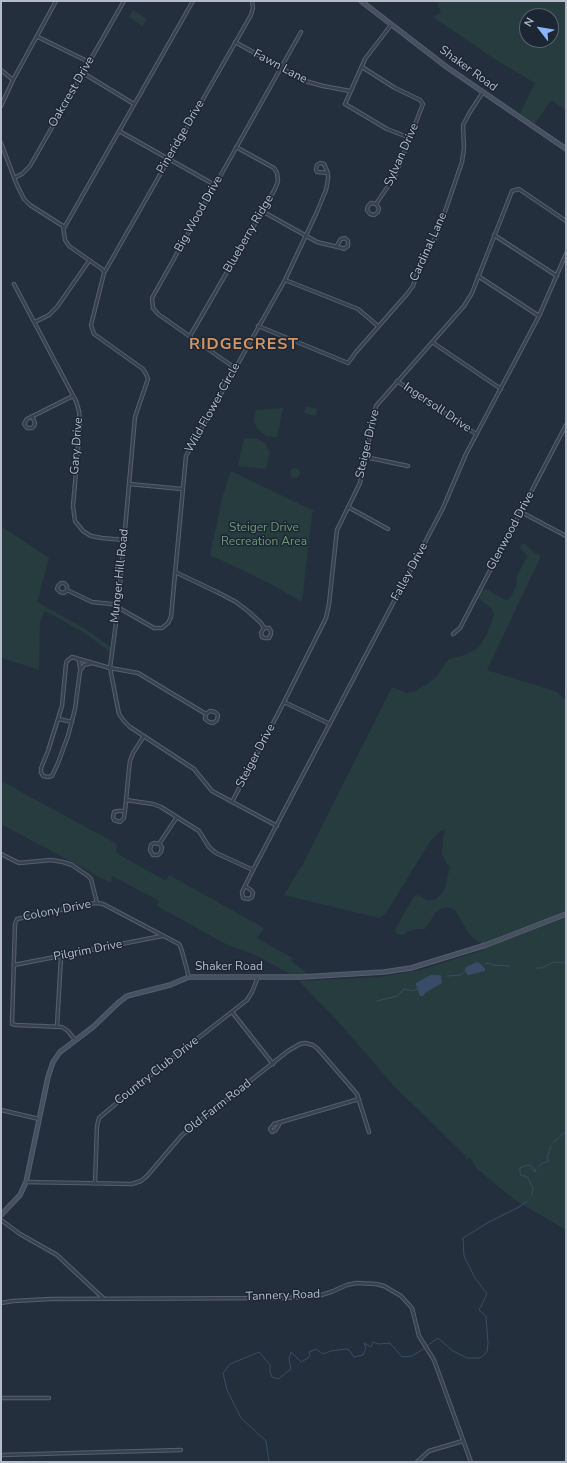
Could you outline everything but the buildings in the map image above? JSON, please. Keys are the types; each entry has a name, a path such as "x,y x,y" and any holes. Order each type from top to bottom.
{"street":[{"path":"1,106 56,1"},
{"name":"Oakcrest Drive","path":"14,178 22,174 30,166 124,1"},
{"path":"104,272 72,249 64,236 64,228 193,1"},
{"name":"Pineridge Drive","path":"104,272 252,11 252,1"},
{"name":"Shaker Road","path":"361,1 448,68 566,149"},
{"path":"391,25 370,51 345,104 387,129 410,138"},
{"name":"Big Wood Drive","path":"235,368 158,314 153,308 152,298 301,32"},
{"path":"38,37 89,62"},
{"name":"Fawn Lane","path":"235,42 305,82 350,91"},
{"name":"Sylvan Drive","path":"362,67 395,88 420,100 424,104 394,176 376,204"},
{"path":"1,70 14,80"},
{"path":"83,73 134,104"},
{"name":"Cardinal Lane","path":"258,326 348,363 410,290 414,282 420,264 434,241 462,162 464,148 463,126 483,92"},
{"path":"119,131 215,185"},
{"path":"1,143 20,192 30,205 58,222 64,228"},
{"name":"Blueberry Ridge","path":"190,336 278,181 277,173 270,166 236,147"},
{"path":"319,163 323,164 328,173 318,172 316,166 319,163"},
{"name":"Wild Flower Circle","path":"67,590 92,602 110,604 152,628 158,629 167,625 170,619 175,572 184,462 188,450 285,280 306,237 326,190 328,173"},
{"name":"Steiger Drive","path":"232,802 326,618 329,604 336,530 360,483 376,406 464,306 472,293 509,196 514,190 519,188 566,221"},
{"name":"Sylvan Drive","path":"373,203 376,204 379,208 378,212 374,215 369,213 367,210 368,205 373,203"},
{"path":"262,211 317,242 336,247 346,248 349,245 349,242 346,239 342,239 336,247"},
{"path":"494,234 556,276"},
{"name":"Falley Drive","path":"245,886 443,508 463,460 539,316 566,254"},
{"path":"35,322 53,311 89,261"},
{"name":"Munger Hill Road","path":"104,272 92,321 92,331 143,370 148,380 135,413 118,608 110,668 120,714 127,725 190,766 198,773 212,791 277,826"},
{"path":"478,276 539,316"},
{"path":"285,280 358,309 378,326"},
{"name":"Gary Drive","path":"14,284 78,405 80,421 73,506 74,518 81,529 91,536 124,540"},
{"path":"432,342 500,389"},
{"name":"Ingersoll Drive","path":"397,381 476,434"},
{"path":"32,416 35,423 31,429 24,425 25,421 32,416 73,396"},
{"name":"Glenwood Drive","path":"453,634 460,628 566,425"},
{"path":"365,457 408,466"},
{"path":"129,484 182,489"},
{"path":"348,507 388,529"},
{"path":"521,512 566,536"},
{"path":"175,572 236,602 249,612 264,628 268,628 271,631 269,638 264,638 261,635 264,628"},
{"path":"75,657 79,661 80,671 72,722 66,743 52,776 43,776 41,768 59,719 62,706 66,664 70,658 75,657 92,663 143,676 206,714"},
{"path":"80,671 84,665 92,663"},
{"path":"284,702 330,724"},
{"path":"210,710 214,711 218,715 217,720 213,723 208,722 205,717 206,714 210,710"},
{"path":"59,719 72,722"},
{"path":"125,811 114,812 114,820 117,822 122,821 124,818 125,811 130,761 133,753 144,736"},
{"path":"126,800 153,804 161,807 199,832 216,853 253,870"},
{"path":"159,844 177,817"},
{"path":"154,843 159,844 162,848 161,852 158,855 153,855 150,850 150,846 154,843"},
{"path":"1,854 20,863 51,860 72,865 91,879 97,903"},
{"path":"245,886 253,893 249,900 242,896 245,886"},
{"name":"Colony Drive","path":"57,1026 12,1024 15,924 17,919 97,903 103,904 163,935 180,946 189,977"},
{"name":"Shaker Road","path":"1,1215 20,1195 26,1182 48,1077 53,1062 60,1052 93,1027 127,996 164,986 189,977 312,977 384,972 411,968 486,945 566,914"},
{"name":"Pilgrim Drive","path":"14,965 61,957 163,935"},
{"path":"61,957 57,1026 66,1028 75,1040"},
{"name":"Country Club Drive","path":"95,1184 97,1126 99,1118 102,1114 232,1012 250,996 258,977"},
{"path":"232,1012 273,1064"},
{"name":"Old Farm Road","path":"26,1182 132,1184 141,1181 182,1135 288,1051 300,1044 305,1043 313,1045 328,1058 353,1088 359,1099 369,1132"},
{"path":"280,1123 359,1099"},
{"path":"1,1110 39,1119"},
{"path":"1,1220 20,1234 58,1255 104,1299"},
{"name":"Tannery Road","path":"1,1303 13,1300 275,1298 327,1294 353,1283 376,1284 396,1292 409,1303 418,1333 435,1363 471,1462"},
{"path":"1,1398 49,1398"},
{"path":"417,1462 429,1451 463,1441"},
{"path":"1,1455 181,1450"}],"green space":[{"path":"437,1 566,1 566,110 551,100 535,124 520,114 535,83 499,62 433,17 441,13"},
{"path":"133,10 147,19 142,26 129,17"},
{"path":"306,406 317,409 316,416 304,413"},
{"path":"283,408 277,437 266,436 258,429 254,421 255,410"},
{"path":"244,438 258,439 265,443 270,452 266,469 238,466"},
{"path":"293,468 297,468 299,469 299,477 293,478 290,475 290,471"},
{"name":"Steiger Drive Recreation Area","path":"231,471 314,511 312,514 302,602 271,584 210,555 222,498"},
{"path":"1,526 49,558 37,602 84,628 111,647 110,652 83,632 45,611 40,621 39,670 2,658 1,662"},
{"path":"522,544 525,544 533,552 541,556 487,670 557,692 566,700 566,1230 515,1200 476,1168 470,1157 467,1159 465,1157 466,1156 395,1087 334,1017 299,981 379,977 420,970 483,950 481,944 470,935 455,910 448,907 436,912 425,929 416,929 401,935 397,934 395,930 414,896 418,895 427,900 434,900 442,894 445,888 450,866 446,863 442,854 445,830 441,831 431,840 389,908 384,915 379,918 284,895 304,862 392,687 407,693 415,691 436,677 449,659 464,655 478,648 486,637 494,615 492,609 479,599 479,597 482,591 486,589 504,599 510,599 517,584 519,572 527,557 520,548"},
{"path":"1,781 117,844 116,853 166,881 169,875 264,928 257,938 296,960 289,959 308,974 292,975 257,956 226,944 157,906 159,901 112,876 111,883 1,824"}],"water":[{"path":"477,962 481,964 485,971 469,975 466,974 466,967"},
{"path":"431,975 441,976 442,983 425,993 423,996 420,996 416,983"}],"waterway":[{"path":"536,968 542,968 554,962 566,963"},
{"path":"485,964 489,963 493,965 510,966"},
{"path":"447,976 461,975 465,971"},
{"path":"377,1001 397,996 404,989 412,991 418,989"},
{"path":"553,1143 566,1131"},
{"path":"538,1167 549,1161 547,1158 551,1146"},
{"path":"532,1195 533,1188 526,1176 522,1176 520,1174 520,1168 527,1165 531,1166 535,1172 536,1169"},
{"path":"427,1346 438,1338 453,1351 467,1358 480,1358 487,1352 488,1343 486,1316 479,1310 487,1294 475,1278 464,1256 463,1238 527,1201"},
{"path":"269,1462 266,1441 241,1418 227,1390 223,1373 230,1364 259,1352 270,1365 272,1377 278,1379 291,1369 289,1359 291,1352 301,1362 308,1358 310,1355 309,1352 316,1349 323,1354 331,1351 346,1349 349,1350 354,1357 363,1355 366,1348 364,1343 371,1347 373,1342 378,1344 390,1343 402,1357 412,1356 425,1348"}],"district":[{"name":"RIDGECREST","path":"244,345"}]}
